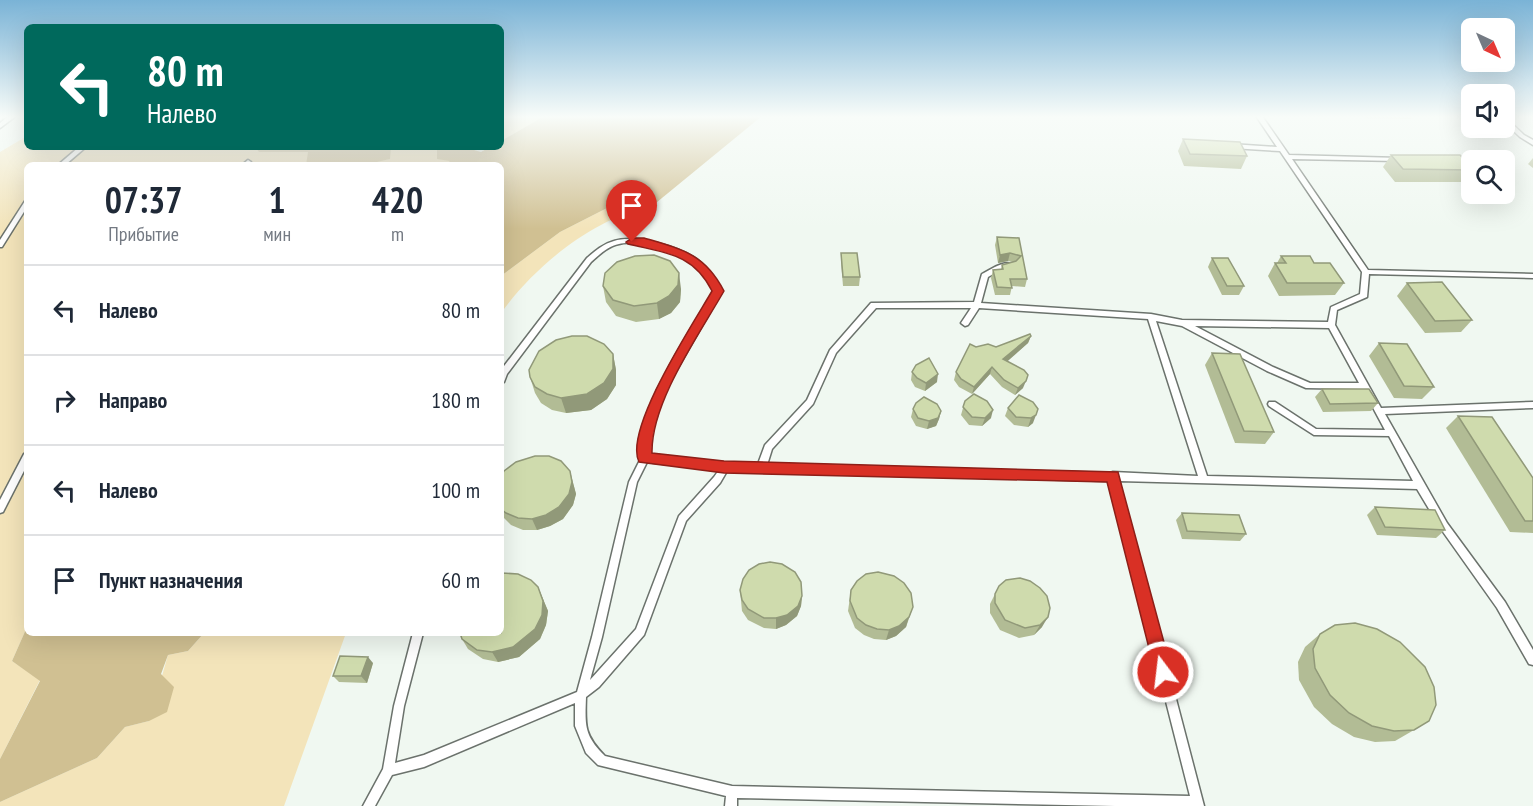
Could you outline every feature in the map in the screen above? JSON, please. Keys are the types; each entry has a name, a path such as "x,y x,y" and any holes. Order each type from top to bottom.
{"lane":[{"path":"1285,154 1366,272 1364,295 1334,309 1330,325 1444,526 1501,605 1533,660"},
{"path":"1288,157 1410,159"},
{"path":"0,244 24,207"},
{"path":"504,372 589,260 603,249 620,241 644,242 692,258 710,277 718,291 661,390 645,441 645,458 633,482 581,695 580,726 590,750 602,761 732,792 1197,804 1113,476"},
{"path":"964,323 976,305 985,276 1002,266 1013,265"},
{"path":"1366,272 1533,276"},
{"path":"762,467 768,447 810,402 833,352 874,305 976,305 1151,317 1182,323 1330,325"},
{"path":"1151,317 1204,479"},
{"path":"1182,323 1270,369 1309,386 1365,386"},
{"path":"1272,404 1314,432 1390,433"},
{"path":"1378,411 1533,405"},
{"path":"645,458 724,467 1420,485"},
{"path":"0,509 24,462"},
{"path":"388,770 424,761 581,695 595,683 640,632 682,519 717,480 724,467"},
{"path":"369,806 388,770 399,706 417,636"},
{"path":"731,806 732,792"}],"shaded area":[{"path":"0,154 309,154 307,162 24,162 24,634 12,661 40,680 0,759"},
{"path":"308,154 390,154 390,159 377,162 306,162"},
{"path":"390,154 442,154 451,161 376,162 389,159"},
{"path":"437,154 716,154 651,207 611,206 560,232 504,274 504,162 449,162 437,159"},
{"path":"611,206 651,207 608,221 567,246 530,278 504,309 504,274 560,232"},
{"path":"24,634 24,636 201,636 188,651 168,655 161,674 174,687 167,712 149,721 125,727 97,758 0,802 0,759 40,681 12,661"},
{"path":"201,636 345,636 284,806 0,806 0,802 97,758 125,727 149,721 168,655 188,651"}],"building":[{"path":"1190,154 1246,154 1247,156"},
{"path":"1391,155 1461,156 1461,170 1403,169"},
{"path":"997,237 1019,238 1027,279 1010,279 1012,288 997,287 993,270 1003,269 1002,265 1016,261 1021,256 1010,253 1000,255"},
{"path":"841,253 857,253 860,277 843,277"},
{"path":"654,255 670,261 679,273 678,285 669,296 657,303 634,306 613,300 603,286 605,273 617,262 635,256"},
{"path":"1281,256 1310,256 1314,263 1330,263 1344,283 1287,283 1275,263 1286,263"},
{"path":"1212,258 1228,258 1244,286 1227,286"},
{"path":"1442,282 1472,320 1435,321 1407,283"},
{"path":"1030,334 1031,336 1003,359 1024,370 1028,375 1026,381 1018,388 1004,380 992,367 974,387 961,379 956,372 970,344 976,347 988,344 996,347"},
{"path":"572,336 587,336 604,344 613,354 613,369 604,383 587,394 561,398 547,394 535,387 529,370 539,351 556,340"},
{"path":"1379,343 1407,344 1434,387 1404,386"},
{"path":"1212,353 1240,354 1274,432 1244,431"},
{"path":"929,358 938,374 926,383 912,372 916,365"},
{"path":"1322,389 1369,389 1378,403 1330,404"},
{"path":"974,394 987,401 993,410 985,418 972,417 963,407 965,401"},
{"path":"1019,395 1033,402 1038,409 1036,415 1031,418 1016,417 1008,408"},
{"path":"924,397 937,404 941,411 938,418 929,421 918,418 913,409 916,403"},
{"path":"1458,416 1492,417 1533,478 1533,521 1525,521"},
{"path":"535,456 549,456 561,461 570,471 572,482 569,494 559,507 546,515 532,519 518,518 504,511 504,471 516,462"},
{"path":"1375,507 1435,510 1445,530 1385,527"},
{"path":"1182,513 1239,515 1246,534 1187,531"},
{"path":"770,562 782,564 795,572 801,582 802,596 798,606 787,615 764,618 748,609 742,600 740,590 749,570 759,564"},
{"path":"878,572 894,576 904,583 911,593 913,607 909,617 899,626 889,630 866,625 857,618 850,601 851,590 857,581 866,574"},
{"path":"504,573 518,574 531,580 538,587 543,601 542,615 535,629 513,647 492,652 477,650 461,636 504,636"},
{"path":"1020,578 1030,581 1047,596 1050,608 1048,617 1040,625 1025,628 1005,620 995,603 995,594 999,586 1006,580"},
{"path":"1355,623 1377,629 1400,642 1425,667 1434,687 1436,705 1429,721 1414,730 1394,731 1372,726 1349,713 1330,695 1315,668 1313,649 1320,634 1335,625"},
{"path":"340,656 368,657 361,676 333,676"}],"route":[{"path":"632,242 644,242 692,258 710,277 718,291 661,390 645,441 645,458 724,467 1113,476 1163,672"}]}
